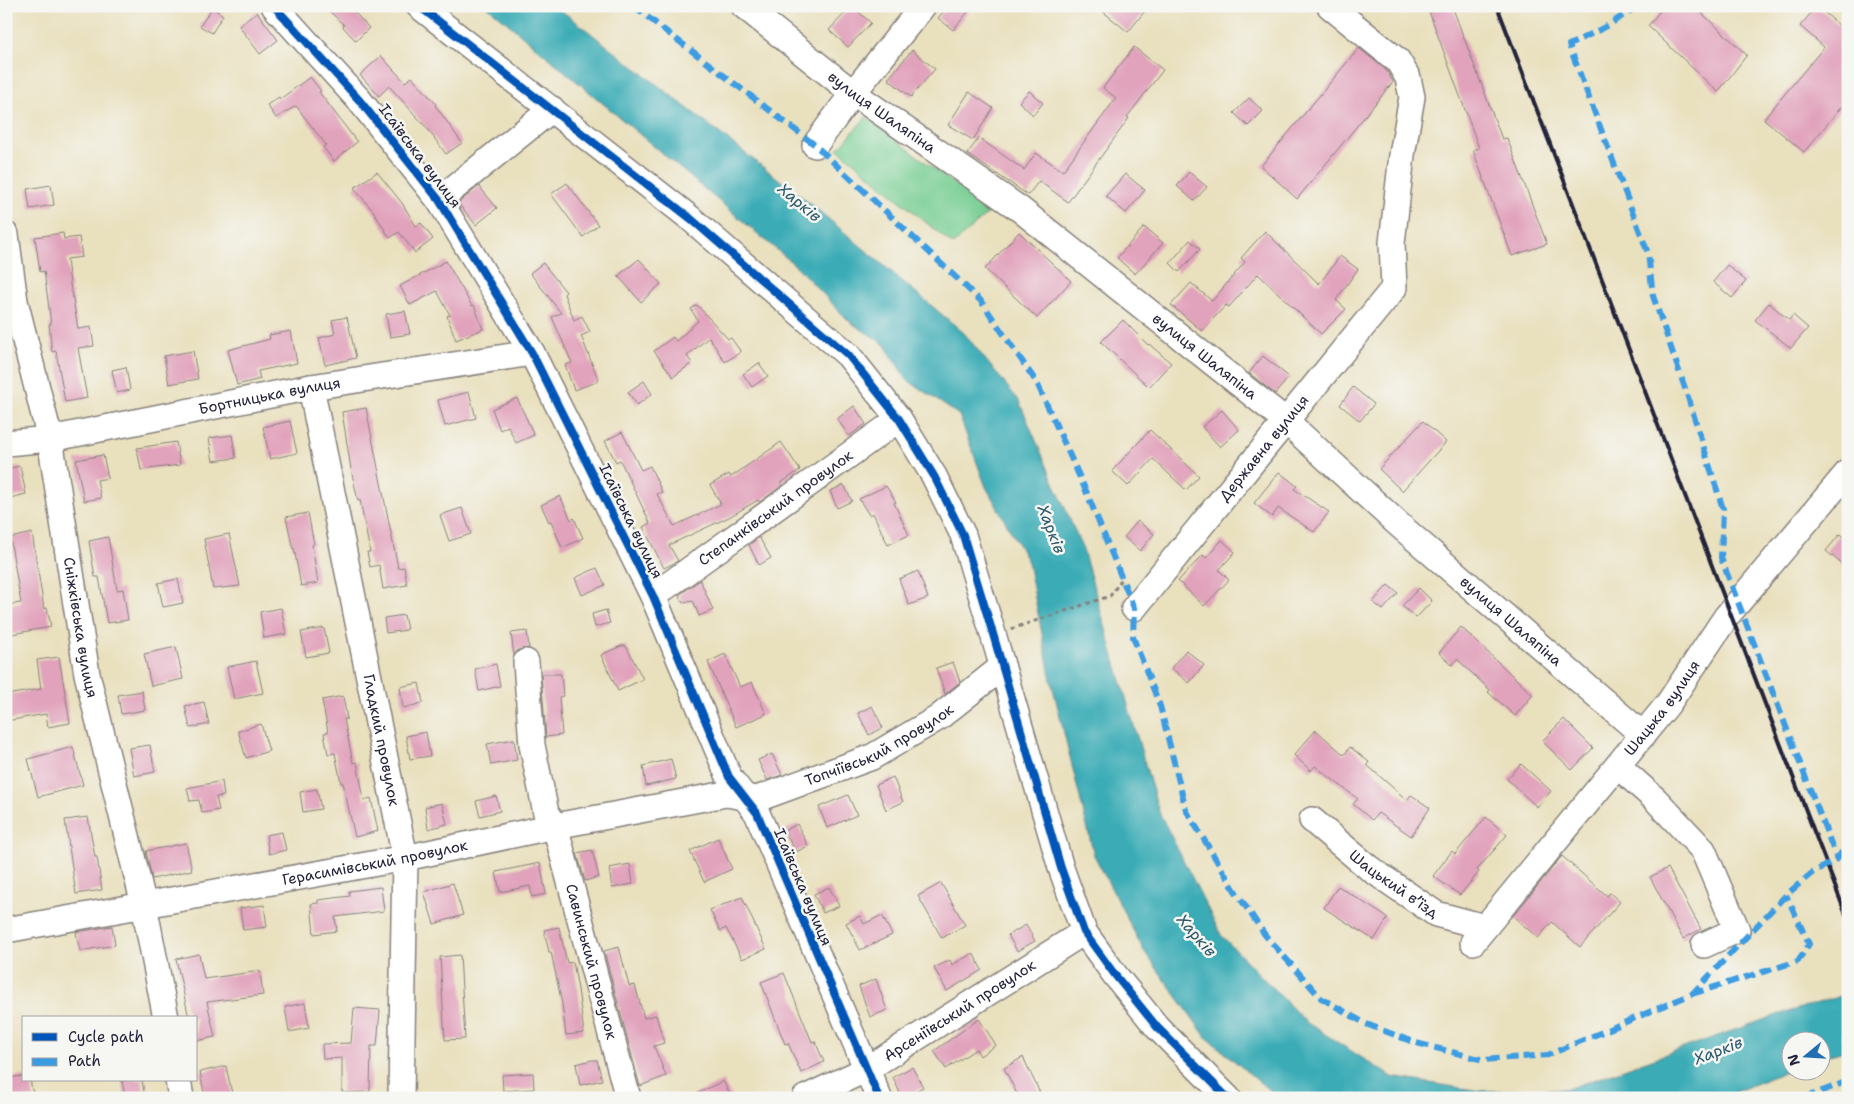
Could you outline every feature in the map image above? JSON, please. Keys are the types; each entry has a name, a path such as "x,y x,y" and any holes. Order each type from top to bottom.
{"street":[{"name":"Ісаївська вулиця","path":"274,6 360,101 440,200 532,353 653,596 728,777 757,813 880,1098"},
{"path":"419,6 690,218 848,355 899,419 934,476 963,534 1061,868 1084,932 1115,975 1157,1027 1228,1098"},
{"name":"вулиця Шаляпіна","path":"744,6 853,93 1021,210 1286,421 1398,524 1643,735"},
{"path":"815,144 853,93 923,6"},
{"name":"Державна вулиця","path":"1134,608 1394,288 1392,243 1402,155 1412,97 1408,78 1398,61 1330,6"},
{"path":"440,200 552,109"},
{"name":"Сніжківська вулиця","path":"6,235 15,301 50,439 87,674 144,905 166,1016"},
{"name":"Бортницька вулиця","path":"6,443 50,439 311,387 532,353"},
{"name":"Гладкий провулок","path":"311,387 405,858 401,1098"},
{"name":"Степанківський провулок","path":"653,596 899,419"},
{"name":"Шацька вулиця","path":"1479,935 1668,704 1726,617 1848,472"},
{"name":"Савинський провулок","path":"526,662 532,746 546,813 554,826 628,1098"},
{"name":"Топчіївський провулок","path":"743,796 757,799 872,757 938,718 1002,667"},
{"path":"1618,766 1656,800 1704,850 1737,930 1704,946"},
{"name":"Герасимівський провулок","path":"6,930 405,858 554,826 726,794 743,796"},
{"name":"Шацький в’їзд","path":"1312,820 1369,868 1436,914 1479,935"},
{"name":"Арсеніївський провулок","path":"805,1098 867,1069 1084,932"},
{"path":"178,1082 181,1098"}],"path":[{"path":"1023,626 1110,596 1122,579"}],"green space":[{"path":"866,117 990,211 953,245 838,149"}],"water":[{"name":"Харків","path":"487,6 555,6 570,17 812,205 964,333 1019,401 1083,550 1159,812 1221,935 1306,1022 1392,1077 1480,1091 1567,1089 1777,1015 1848,994 1848,1050 1832,1054 1832,1032 1782,1032 1782,1073 1721,1098 1282,1098 1276,1096 1206,1037 1144,951 1094,855 1051,680 1028,562 986,487 959,415 907,380 884,344 850,322 796,266"}],"building":[{"path":"324,6 349,6 369,28 356,41 343,27 344,25"},
{"path":"852,6 871,23 848,47 829,30"},
{"path":"948,6 973,6 953,30 938,18"},
{"path":"1096,6 1149,6 1128,32"},
{"path":"1427,6 1452,6 1502,139 1507,138 1547,244 1512,256 1473,150 1479,148"},
{"path":"1664,6 1694,6 1747,55 1718,92 1648,26"},
{"path":"1817,6 1840,26 1848,18 1848,99 1804,152 1764,119 1824,47 1800,26"},
{"path":"212,8 223,15 212,33 200,26"},
{"path":"257,12 278,40 260,54 239,26"},
{"path":"1134,47 1163,70 1127,117 1129,118 1068,202 1039,181 1028,195 967,154 979,138 1024,170 1036,153 1063,171 1116,98 1103,88"},
{"path":"1359,48 1387,71 1393,82 1297,199 1261,166"},
{"path":"912,50 935,69 911,97 888,79"},
{"path":"381,56 405,82 412,77 436,104 462,143 446,154 426,127 389,86 379,96 360,75"},
{"path":"310,77 357,142 334,161 323,147 326,145 296,106 276,118 267,105 279,97 280,99"},
{"path":"1029,91 1043,103 1033,115 1019,102"},
{"path":"969,92 993,108 973,140 948,125"},
{"path":"1249,98 1263,111 1248,126 1234,113"},
{"path":"377,172 402,203 416,226 421,223 433,239 415,253 399,232 390,238 373,211 354,188"},
{"path":"1189,172 1207,187 1194,201 1177,186"},
{"path":"1125,174 1145,190 1126,213 1106,196"},
{"path":"567,183 598,225 583,237 551,194"},
{"path":"51,185 54,205 30,209 27,189"},
{"path":"479,186 497,208 476,225 458,203"},
{"path":"1144,227 1163,243 1135,274 1117,258"},
{"path":"1265,231 1319,284 1340,256 1358,269 1336,300 1346,309 1321,334 1258,274 1229,307 1226,305 1202,331 1171,305 1191,283 1212,301 1245,262 1241,258"},
{"path":"1019,232 1071,281 1037,318 985,269"},
{"path":"63,233 64,239 79,237 82,257 67,259 71,292 78,329 91,327 94,346 78,348 87,398 65,402 56,351 52,352 49,324 51,324 44,271 40,272 35,237"},
{"path":"1190,240 1200,249 1179,272 1170,263"},
{"path":"639,259 661,284 641,302 618,276"},
{"path":"446,261 472,306 474,305 483,329 456,340 447,316 450,315 437,291 410,305 400,286"},
{"path":"543,263 566,292 564,294 574,320 582,316 590,332 581,336 599,381 574,390 565,365 572,363 552,317 561,313 530,273"},
{"path":"1727,265 1746,281 1732,298 1713,282"},
{"path":"1769,303 1789,320 1793,315 1808,328 1791,348 1755,320"},
{"path":"697,305 728,339 731,338 741,352 725,362 709,337 687,356 692,363 673,377 654,351 673,337 676,341 698,321 691,309"},
{"path":"405,311 410,334 390,337 386,314"},
{"path":"347,317 356,358 325,365 319,338 335,334 332,320"},
{"path":"1123,320 1148,345 1171,363 1149,387 1101,342"},
{"path":"291,331 297,363 258,371 260,379 237,385 228,350 270,339 269,335"},
{"path":"193,351 198,379 169,384 164,356"},
{"path":"1263,356 1289,377 1275,394 1249,373"},
{"path":"759,363 768,376 752,387 743,374"},
{"path":"126,367 130,390 117,393 112,370"},
{"path":"644,381 652,394 637,405 628,392"},
{"path":"1353,387 1374,404 1360,421 1340,405"},
{"path":"469,392 476,418 445,426 438,400"},
{"path":"517,398 534,435 516,443 508,426 500,430 492,409"},
{"path":"854,406 866,424 849,436 837,419"},
{"path":"366,408 398,568 404,567 407,585 383,589 379,565 370,567 367,552 370,552 360,500 358,501 351,469 342,412"},
{"path":"1222,410 1239,430 1220,447 1202,427"},
{"path":"290,421 297,453 270,459 263,427"},
{"path":"1423,421 1446,442 1402,491 1379,469"},
{"path":"1150,430 1199,476 1186,490 1153,459 1128,486 1112,471"},
{"path":"622,432 641,470 650,466 662,492 657,494 674,526 721,504 710,485 729,474 731,477 781,442 800,470 781,483 783,485 760,502 758,500 729,517 669,545 678,561 664,568 643,527 650,523 620,460 616,462 605,441"},
{"path":"232,435 236,458 213,461 209,438"},
{"path":"176,442 180,465 141,470 137,448"},
{"path":"103,455 108,478 97,480 101,498 84,501 76,460"},
{"path":"20,466 26,494 6,499 6,469"},
{"path":"1279,472 1297,486 1294,489 1329,512 1314,532 1278,508 1272,517 1254,503"},
{"path":"844,485 852,501 837,508 830,491"},
{"path":"886,486 896,502 894,503 909,535 888,545 873,513 869,515 859,499"},
{"path":"560,496 571,520 574,518 583,538 562,548 551,521 549,522 541,505"},
{"path":"462,508 471,534 449,541 440,515"},
{"path":"308,513 314,544 312,545 318,583 301,586 286,517"},
{"path":"1138,521 1154,534 1140,551 1124,537"},
{"path":"32,533 44,609 47,608 51,627 6,635 6,605 21,603 10,538"},
{"path":"229,534 240,586 213,589 204,539"},
{"path":"1840,534 1848,541 1848,569 1826,551"},
{"path":"108,537 117,590 123,589 128,620 107,623 99,577 95,577 89,541"},
{"path":"759,537 771,558 759,565 749,545"},
{"path":"1222,540 1235,552 1219,570 1229,580 1204,606 1178,581 1203,555 1206,558"},
{"path":"597,568 605,585 582,595 575,578"},
{"path":"918,571 928,598 909,605 899,579"},
{"path":"178,579 183,603 163,607 158,583"},
{"path":"700,580 713,610 699,616 693,601 683,603 679,595"},
{"path":"1388,585 1398,593 1383,610 1373,602"},
{"path":"1419,588 1432,601 1416,618 1402,606"},
{"path":"281,608 286,634 264,638 260,612"},
{"path":"606,610 610,623 595,627 592,614"},
{"path":"404,615 407,630 386,633 384,618"},
{"path":"1461,627 1533,695 1515,716 1488,692 1490,690 1457,659 1452,665 1439,653"},
{"path":"324,628 329,653 306,657 301,632"},
{"path":"527,631 529,648 518,650 514,655 511,633"},
{"path":"621,646 626,646 643,679 618,691 601,655"},
{"path":"176,647 183,679 151,686 144,654"},
{"path":"1186,650 1204,665 1189,683 1171,668"},
{"path":"725,654 740,687 752,682 766,714 736,727 708,662"},
{"path":"59,657 70,723 48,727 46,714 6,721 6,695 41,689 37,660"},
{"path":"256,661 263,693 234,699 227,667"},
{"path":"953,662 960,682 945,694 936,668"},
{"path":"496,664 500,686 479,691 475,669"},
{"path":"541,674 561,674 563,696 559,697 562,735 546,737"},
{"path":"419,683 423,703 403,708 400,687"},
{"path":"142,691 145,710 121,714 118,695"},
{"path":"343,696 347,719 344,719 353,763 357,762 364,800 371,798 378,831 355,837 335,753 328,754 324,733 328,732 322,700"},
{"path":"204,702 209,724 190,728 185,706"},
{"path":"872,706 883,728 869,735 858,713"},
{"path":"1564,719 1593,748 1572,770 1542,741"},
{"path":"261,724 269,751 246,758 238,731"},
{"path":"1316,730 1344,755 1350,747 1369,762 1367,765 1407,800 1411,795 1430,808 1411,836 1378,813 1372,820 1353,804 1358,799 1315,766 1311,771 1294,755"},
{"path":"426,732 430,756 410,759 406,736"},
{"path":"514,739 517,760 491,765 487,744"},
{"path":"150,745 155,772 134,776 129,748"},
{"path":"73,747 83,785 38,797 28,759"},
{"path":"772,754 782,775 767,780 758,760"},
{"path":"671,759 676,779 646,786 643,766"},
{"path":"1521,764 1551,791 1537,807 1507,779"},
{"path":"893,777 903,802 886,810 876,785"},
{"path":"222,781 224,796 216,797 219,810 202,813 199,800 190,801 187,788"},
{"path":"317,789 321,809 303,812 300,792"},
{"path":"848,795 857,815 827,828 819,807"},
{"path":"496,796 500,811 480,816 476,801"},
{"path":"442,803 447,824 428,829 425,807"},
{"path":"88,817 102,890 76,894 65,820"},
{"path":"1486,817 1507,835 1477,870 1479,872 1460,895 1433,876 1452,851 1455,854"},
{"path":"797,824 808,846 796,852 784,831"},
{"path":"282,832 286,850 269,854 266,835"},
{"path":"718,838 732,869 704,882 690,851"},
{"path":"186,843 192,870 152,879 146,851"},
{"path":"592,850 599,877 585,881 577,853"},
{"path":"1562,856 1607,896 1610,893 1620,902 1580,947 1552,922 1538,938 1513,916"},
{"path":"540,863 546,894 532,897 530,886 500,892 496,872"},
{"path":"630,864 633,884 612,888 609,868"},
{"path":"1668,868 1701,929 1683,939 1650,877"},
{"path":"453,883 463,915 434,924 424,892"},
{"path":"941,883 965,925 942,938 918,896"},
{"path":"1338,886 1388,918 1374,940 1324,908"},
{"path":"381,887 384,911 335,917 337,931 314,934 311,904 318,903 318,900 350,896 349,891"},
{"path":"829,887 839,906 823,913 814,894"},
{"path":"742,897 766,949 742,959 726,928 720,931 710,910"},
{"path":"264,905 267,927 243,930 240,908"},
{"path":"882,915 892,935 860,950 846,923 860,916 864,924"},
{"path":"1026,925 1035,941 1017,951 1008,935"},
{"path":"112,926 115,945 80,951 76,932"},
{"path":"559,927 567,963 573,962 584,1033 566,1035 562,1004 551,952 549,952 544,930"},
{"path":"619,947 629,986 635,985 644,1018 656,1015 664,1043 654,1046 666,1076 640,1086 604,951"},
{"path":"973,953 982,970 947,991 934,968 950,960 952,965"},
{"path":"199,954 204,979 260,971 263,995 207,1002 215,1037 198,1041 198,1016 189,1016 176,959"},
{"path":"460,955 465,1039 445,1040 440,957"},
{"path":"784,973 812,1042 815,1041 824,1062 801,1073 788,1043 785,1044 761,982"},
{"path":"876,979 887,1010 870,1017 859,986"},
{"path":"305,1003 309,1028 289,1032 285,1007"},
{"path":"354,1008 380,1010 377,1046 371,1046 370,1092 342,1093 342,1058 323,1059 322,1044 351,1043"},
{"path":"979,1019 996,1045 980,1056 976,1049 946,1069 934,1051"},
{"path":"1023,1057 1040,1093 1032,1098 1019,1098 1004,1068"},
{"path":"597,1060 602,1080 580,1085 576,1064"},
{"path":"226,1066 233,1098 205,1098 200,1072"},
{"path":"912,1067 923,1087 902,1098 893,1077"},
{"path":"533,1073 534,1089 503,1091 502,1075"},
{"path":"22,1076 22,1082 30,1082 34,1098 6,1098 6,1078"},
{"path":"723,1081 732,1098 688,1098"},
{"path":"122,1082 142,1082 145,1098 125,1098"}],"railway":[{"path":"1497,6 1848,920"}],"marked path":[{"path":"633,6 815,145 981,301 1037,383 1086,491 1134,608 1133,637 1160,706 1186,810 1234,889 1265,935 1321,998 1366,1024 1416,1043 1484,1060 1548,1055 1692,994 1786,895 1812,873 1837,859 1848,843"},
{"path":"1638,6 1607,26 1569,45 1648,253 1653,296 1687,394 1723,509 1721,558 1837,859"},
{"path":"1692,994 1798,961 1809,944 1786,895"},
{"path":"1804,1098 1848,1081"}],"cycle path":[{"path":"274,6 360,101 439,200 532,353 653,596 729,777 757,813 879,1098"},
{"path":"419,6 690,218 848,355 899,419 934,476 963,535 1061,868 1084,932 1115,975 1157,1027 1228,1098"}]}
